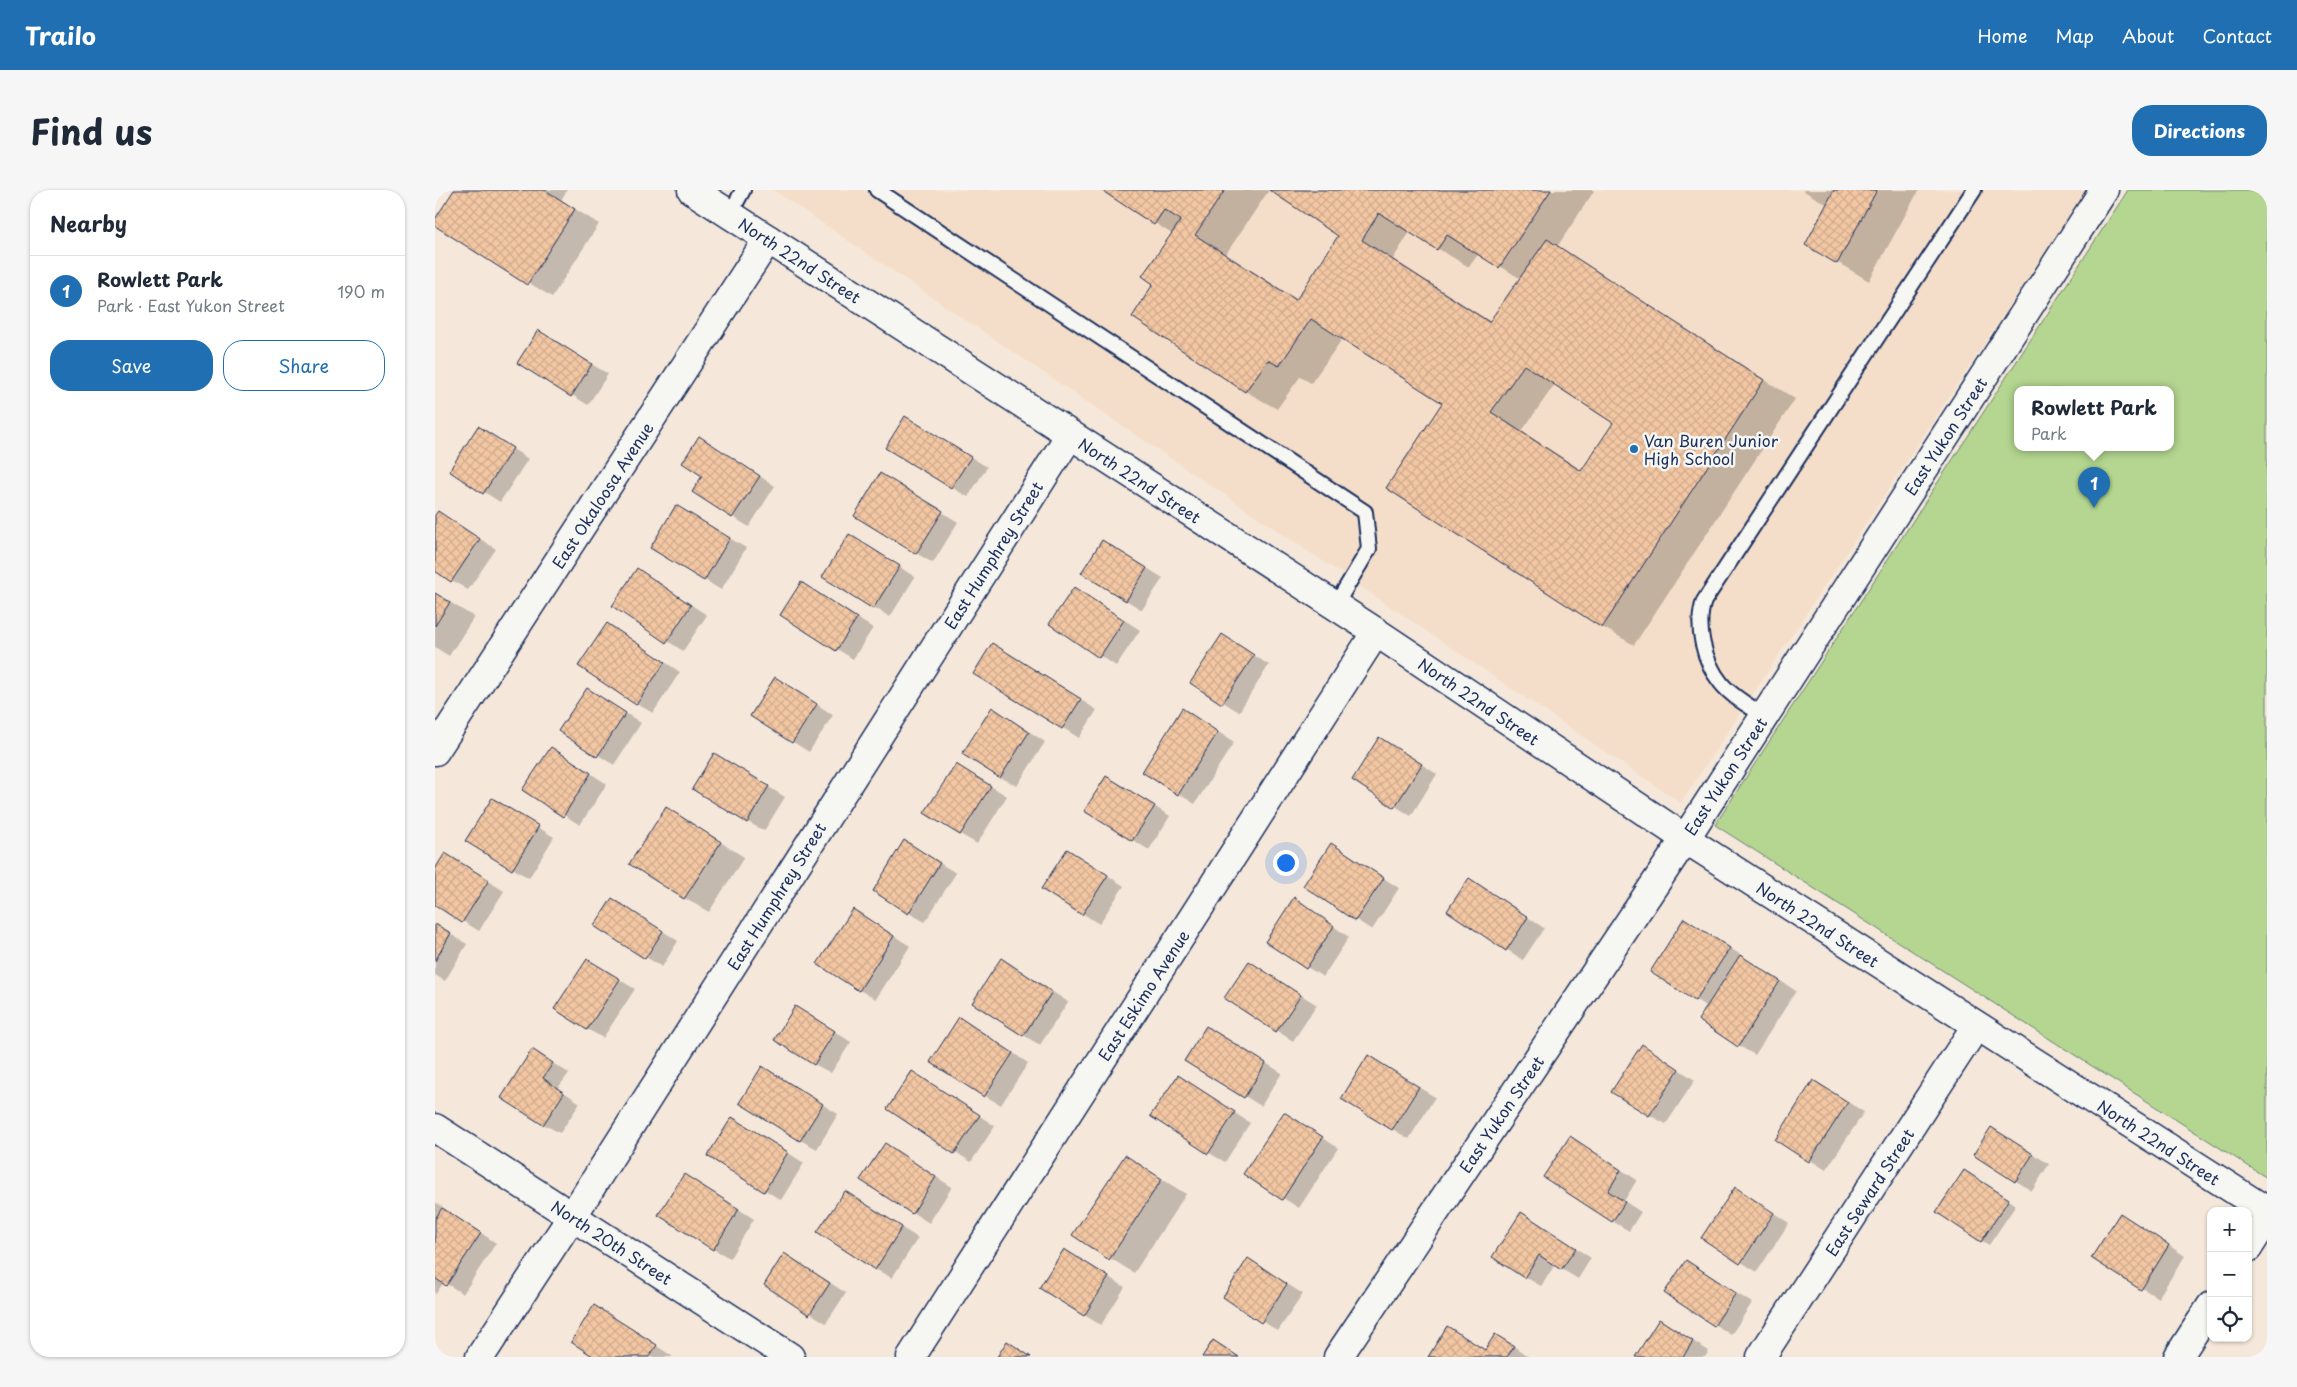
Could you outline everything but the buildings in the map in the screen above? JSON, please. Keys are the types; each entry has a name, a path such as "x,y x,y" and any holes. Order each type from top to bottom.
{"street":[{"name":"North 22nd Street","path":"693,190 1376,632 1685,839 2267,1211"},
{"name":"East Yukon Street","path":"1338,1357 1685,839 2104,190"},
{"name":"East Okaloosa Avenue","path":"435,751 768,239"},
{"name":"East Humphrey Street","path":"481,1357 1069,435"},
{"name":"East Eskimo Avenue","path":"911,1357 1376,632"},
{"name":"East Seward Street","path":"1761,1357 1977,1026"},
{"name":"North 20th Street","path":"435,1128 790,1357"},
{"path":"2252,1242 2267,1218"},
{"path":"2178,1357 2207,1312"}],"lane":[{"path":"729,214 743,190"},
{"path":"877,190 1365,512 1369,549 1335,606"},
{"path":"1765,716 1733,695 1720,682 1703,641 1700,614 1704,601 1974,190"}],"shaded area":[{"path":"773,190 2086,190 1681,803"}],"green space":[{"path":"2128,190 2267,190 2267,1178 1715,825"}],"place":[{"name":"Van Buren Junior High School","path":"1634,449"},
{"name":"Rowlett Park","path":"2094,508"}]}
